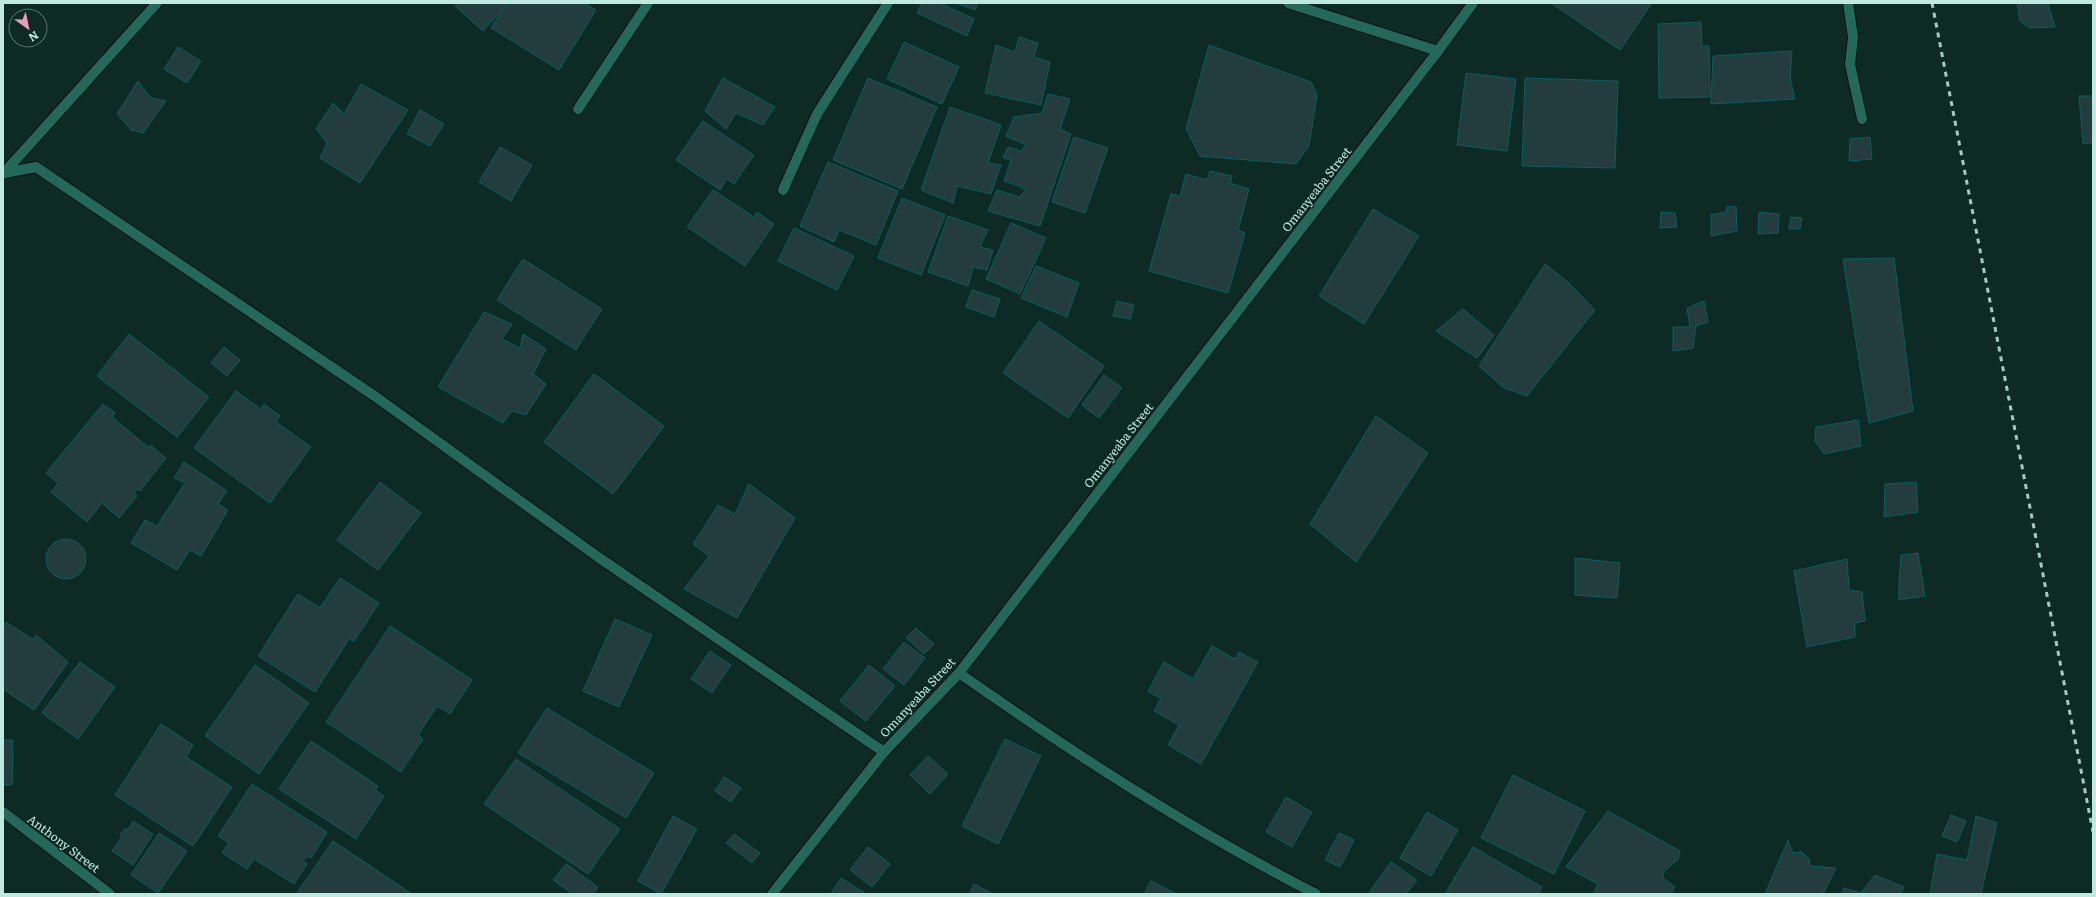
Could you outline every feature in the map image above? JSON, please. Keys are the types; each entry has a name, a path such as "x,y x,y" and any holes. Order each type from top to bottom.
{"street":[{"path":"4,173 157,3"},
{"path":"578,109 648,3"},
{"path":"783,190 817,114 888,3"},
{"path":"1288,3 1438,51"},
{"name":"Omanyeaba Street","path":"772,894 884,752 959,672 1438,51 1473,3"},
{"path":"1848,3 1853,37 1850,64 1862,118"},
{"path":"4,173 36,167 376,398 605,561 884,752"},
{"path":"959,672 1039,729 1128,786 1267,869 1316,894"},
{"name":"Anthony Street","path":"3,812 110,894"}],"building":[{"path":"458,3 508,3 483,31 455,6"},
{"path":"507,3 584,3 596,10 559,70 491,28"},
{"path":"922,3 940,3 974,19 967,36 917,13"},
{"path":"956,3 978,3 975,10"},
{"path":"1551,3 1652,3 1620,50"},
{"path":"2017,3 2052,3 2048,4 2055,27 2029,28 2020,21"},
{"path":"1701,22 1702,46 1709,46 1710,97 1659,98 1658,24"},
{"path":"1019,37 1038,43 1034,57 1050,62 1041,105 985,93 996,45 1015,52"},
{"path":"904,42 959,67 942,104 887,79"},
{"path":"1209,45 1311,82 1317,95 1309,146 1296,164 1200,156 1186,129"},
{"path":"178,47 201,61 187,83 164,69"},
{"path":"1792,51 1790,78 1795,99 1711,104 1713,56"},
{"path":"1466,73 1516,79 1507,151 1457,145"},
{"path":"723,78 775,107 763,125 736,113 726,129 705,111"},
{"path":"868,78 937,107 902,189 833,160"},
{"path":"1525,78 1618,81 1615,168 1522,166"},
{"path":"138,81 151,98 166,101 143,133 131,130 117,114"},
{"path":"361,84 408,110 360,183 320,158 327,143 316,129 333,103 344,114"},
{"path":"1048,94 1070,99 1060,129 1071,134 1040,226 988,211 997,190 1019,197 1025,191 1022,187 1004,181 1011,160 1003,158 1008,147 1021,151 1026,145 1006,136 1014,117 1042,113"},
{"path":"2079,96 2093,96 2093,143 2083,144"},
{"path":"950,107 1001,125 988,163 1001,165 991,194 957,186 953,203 921,190"},
{"path":"420,110 444,124 430,146 407,134"},
{"path":"703,121 754,155 734,184 727,179 720,190 676,160"},
{"path":"1074,137 1108,148 1085,213 1052,202"},
{"path":"1870,137 1872,159 1849,161 1850,139"},
{"path":"500,147 532,165 511,201 479,182"},
{"path":"828,162 898,191 876,245 839,230 834,242 800,226"},
{"path":"1210,171 1232,176 1230,183 1249,189 1238,230 1245,233 1228,293 1149,271 1171,194 1180,196 1186,174 1207,180"},
{"path":"713,190 754,217 757,212 774,224 745,266 687,227"},
{"path":"902,198 945,215 921,275 878,258"},
{"path":"1736,206 1737,231 1711,236 1711,215 1726,212 1727,207"},
{"path":"1373,209 1419,236 1364,324 1319,296"},
{"path":"1661,212 1675,213 1677,227 1660,228"},
{"path":"1759,212 1779,214 1778,233 1758,234"},
{"path":"948,216 988,230 980,247 993,250 987,270 973,267 968,286 928,272"},
{"path":"1791,217 1802,218 1800,229 1789,229"},
{"path":"1011,223 1046,238 1020,294 986,279"},
{"path":"794,228 854,256 837,290 778,261"},
{"path":"1894,258 1913,411 1869,423 1843,259"},
{"path":"523,259 602,309 576,350 497,300"},
{"path":"1545,264 1568,282 1595,310 1527,396 1504,388 1479,366"},
{"path":"1036,266 1079,283 1067,317 1021,298"},
{"path":"972,290 1000,299 994,317 966,307"},
{"path":"1117,301 1134,305 1130,319 1113,316"},
{"path":"1704,301 1708,322 1696,326 1693,348 1673,351 1673,327 1690,327 1687,308"},
{"path":"1463,309 1494,335 1477,358 1436,331"},
{"path":"484,312 512,324 502,339 520,348 523,334 546,349 533,374 546,384 526,415 512,411 503,423 438,387"},
{"path":"1039,321 1104,366 1068,418 1003,373"},
{"path":"129,334 209,397 177,437 97,376"},
{"path":"224,347 240,360 227,376 211,363"},
{"path":"594,374 664,426 613,494 544,442"},
{"path":"1104,375 1122,388 1099,418 1082,405"},
{"path":"236,391 261,409 264,404 280,416 276,422 311,447 270,503 194,448"},
{"path":"103,404 115,413 112,417 149,448 150,445 166,458 140,491 138,489 134,493 137,496 119,518 102,503 87,522 51,492 58,483 46,473"},
{"path":"1376,416 1428,453 1356,562 1310,524"},
{"path":"1858,420 1861,446 1824,454 1815,441 1816,427"},
{"path":"184,462 227,491 218,504 228,510 201,556 190,550 177,570 131,543 145,520 157,526 185,483 174,478"},
{"path":"380,482 421,513 378,570 337,540"},
{"path":"1916,482 1918,512 1884,517 1885,484"},
{"path":"749,484 795,518 737,618 684,589 709,556 693,544 718,505 735,514"},
{"path":"66,539 74,541 80,545 84,551 86,559 84,567 80,573 74,577 66,579 58,577 52,573 48,567 46,559 48,551 52,545 58,541"},
{"path":"1918,553 1925,596 1899,600 1901,555"},
{"path":"1575,558 1620,563 1617,598 1575,595"},
{"path":"1847,559 1849,590 1862,592 1865,621 1855,623 1855,637 1807,647 1794,571"},
{"path":"340,578 379,603 354,641 349,639 315,692 258,656 298,594 320,608"},
{"path":"615,619 652,635 619,707 583,691"},
{"path":"6,622 34,640 36,635 68,662 34,710 3,689 3,627"},
{"path":"390,626 472,680 450,714 437,706 418,735 423,739 401,772 326,722"},
{"path":"916,628 934,644 924,654 906,638"},
{"path":"904,642 925,658 904,685 883,669"},
{"path":"1212,646 1235,659 1239,652 1258,662 1201,764 1168,745 1179,725 1154,711 1161,699 1148,691 1164,662 1193,679"},
{"path":"710,651 731,665 712,693 691,679"},
{"path":"80,662 115,687 78,739 42,713"},
{"path":"255,665 309,703 259,774 205,736"},
{"path":"869,665 895,686 866,721 840,701"},
{"path":"547,708 654,773 626,818 518,753"},
{"path":"161,724 193,745 186,757 232,787 193,846 115,795"},
{"path":"1005,739 1041,756 998,844 962,826"},
{"path":"3,740 13,740 12,785 3,785"},
{"path":"311,741 378,786 375,790 384,796 356,839 279,789"},
{"path":"928,756 948,774 930,794 910,775"},
{"path":"516,759 620,829 588,874 484,804"},
{"path":"1513,775 1585,811 1554,874 1481,838"},
{"path":"724,777 741,788 731,802 715,791"},
{"path":"252,784 327,832 311,858 307,856 303,861 307,864 294,884 254,859 247,869 222,853 229,843 218,836"},
{"path":"1286,797 1312,812 1292,847 1266,832"},
{"path":"1608,811 1680,851 1678,860 1664,871 1663,878 1675,887 1671,894 1593,894 1598,884 1566,867"},
{"path":"1427,812 1458,830 1431,876 1400,858"},
{"path":"1951,815 1966,821 1957,842 1942,836"},
{"path":"673,816 697,829 661,894 638,881"},
{"path":"1976,816 1997,823 1981,894 1930,894 1937,854 1967,860"},
{"path":"133,821 153,834 133,865 112,851 122,836 120,835 126,828 128,830"},
{"path":"159,833 187,851 158,893 131,875"},
{"path":"1339,833 1354,840 1340,867 1325,860"},
{"path":"734,834 760,853 752,863 726,843"},
{"path":"1788,840 1793,853 1802,852 1809,859 1810,866 1836,868 1823,894 1765,894"},
{"path":"333,841 412,894 296,894"},
{"path":"868,847 890,864 872,887 850,870"},
{"path":"1473,847 1542,887 1538,894 1445,894"},
{"path":"1391,862 1417,880 1406,894 1368,894"},
{"path":"566,864 598,887 593,894 573,894 553,880"},
{"path":"1875,875 1904,887 1901,894 1842,894 1844,888 1861,893"},
{"path":"841,878 866,894 831,894"},
{"path":"1151,881 1177,894 1144,894"},
{"path":"974,884 993,894 969,894"}],"railway":[{"path":"1932,3 2093,832"}]}
